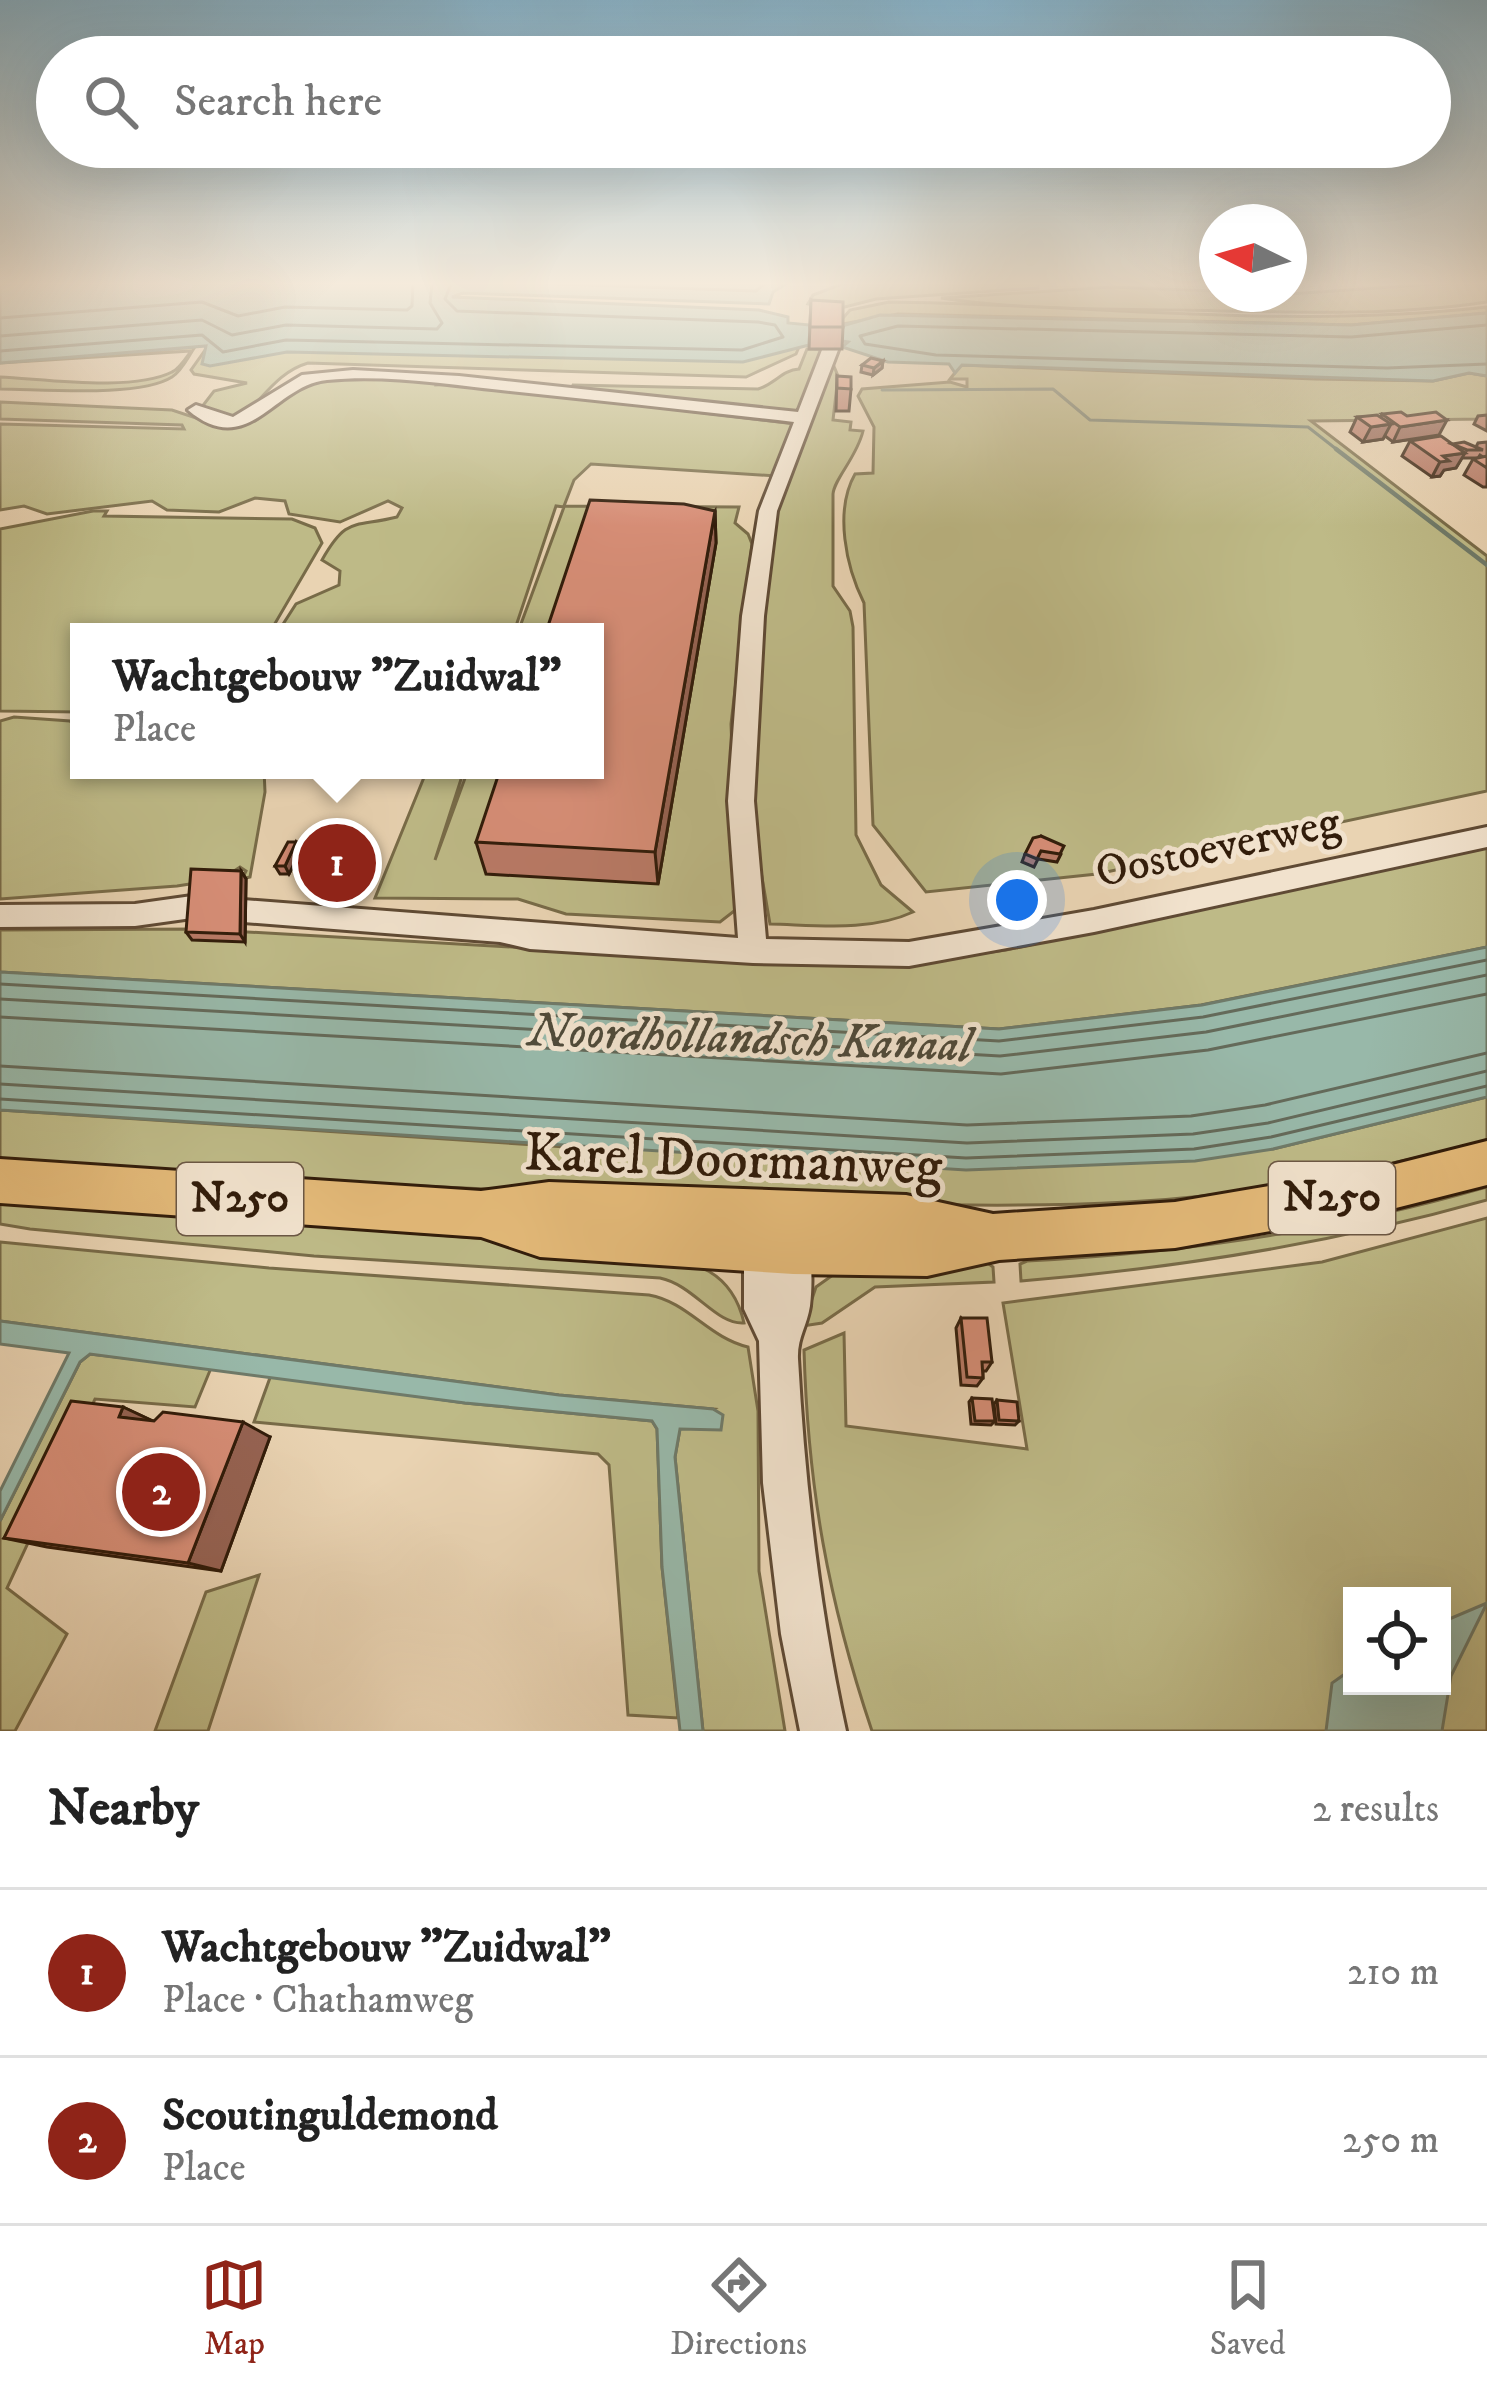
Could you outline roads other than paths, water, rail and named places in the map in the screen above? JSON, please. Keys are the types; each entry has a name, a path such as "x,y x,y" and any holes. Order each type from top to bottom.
{"main road":[{"name":"Karel Doormanweg","path":"0,1181 481,1214 540,1233 778,1237 927,1252 999,1236 1174,1225 1388,1188 1487,1163"}],"street":[{"path":"753,951 741,800 754,616 767,511 825,365"},
{"path":"196,410 218,423 244,421 302,380 331,375 438,378 805,418"},
{"name":"Oostoeverweg","path":"261,905 530,937 753,951 909,954 973,945 1487,836"},
{"path":"0,920 261,905"},
{"path":"0,920 250,925 261,905"},
{"path":"778,1237 791,1310 778,1339 791,1549 823,1731"}],"water":[{"path":"950,365 1487,365 1487,376 1469,373 1433,381 962,365 955,373"},
{"name":"Noordhollandsch Kanaal","path":"1487,947 1487,1097 1273,1149 1195,1161 966,1170 0,1110 0,972 999,1029 1202,1005"},
{"path":"0,1321 559,1395 713,1409 723,1415 721,1430 680,1429 675,1457 703,1731 680,1731 662,1567 657,1429 652,1421 465,1403 90,1354 80,1362 0,1521 0,1491 69,1353 0,1344"},
{"path":"1487,1603 1451,1676 1451,1618"},
{"path":"1343,1675 1343,1695 1448,1695 1442,1731 1326,1731 1332,1683"}],"waterway":[{"path":"882,390 1053,389 1090,420 1308,427 1340,452"},
{"path":"1336,449 1487,565"}],"place":[{"name":"Wachtgebouw \"Zuidwal\"","path":"337,863"},
{"name":"Scoutinguldemond","path":"161,1492"}]}
